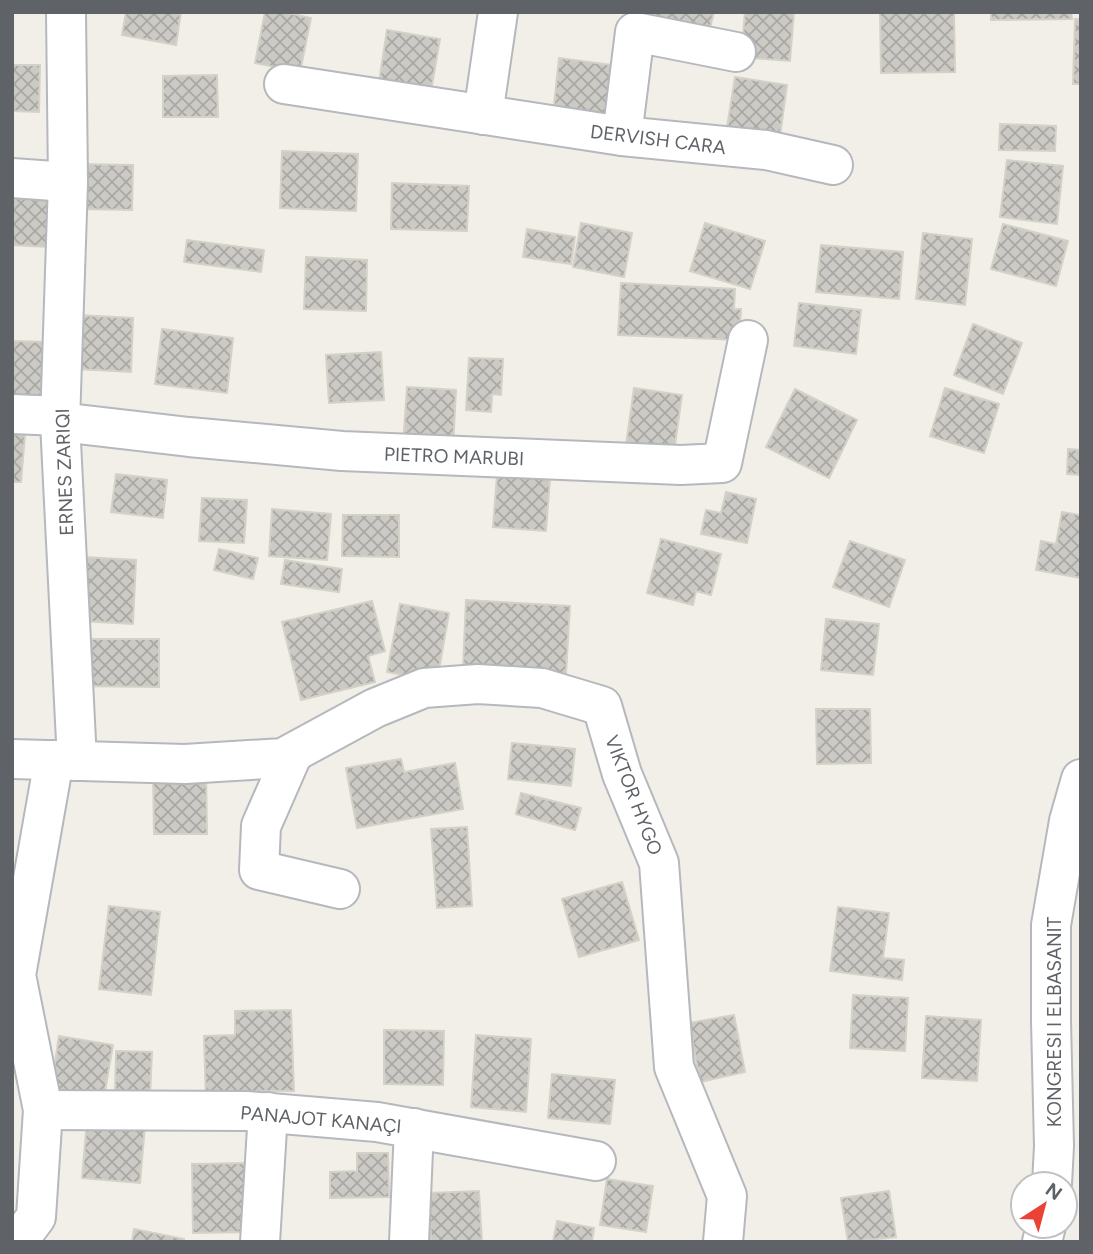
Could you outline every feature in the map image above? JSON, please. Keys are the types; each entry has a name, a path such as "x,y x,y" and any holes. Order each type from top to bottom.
{"street":[{"name":"ERNES ZARIQI","path":"14,976 65,761 60,419 68,182 66,12"},
{"path":"483,115 498,12"},
{"path":"622,136 635,32 736,52"},
{"name":"DERVISH CARA","path":"284,84 622,136 766,150 833,165"},
{"path":"12,178 68,182"},
{"name":"PIETRO MARUBI","path":"60,419 189,438 342,451 681,466 722,463 748,340"},
{"path":"12,414 60,419"},
{"name":"VIKTOR HYGO","path":"12,759 185,764 283,758 375,708 424,688 478,684 542,688 602,706 622,774 660,863 674,1067 727,1196 723,1242"},
{"path":"293,753 261,826 259,870 340,889"},
{"name":"KONGRESI I ELBASANIT","path":"1053,1170 1051,925 1069,821 1081,779"},
{"path":"12,1241 18,1241 36,1217 43,1110 14,976"},
{"name":"PANAJOT KANAÇI","path":"43,1110 268,1112 377,1122 596,1161"},
{"path":"260,1242 268,1112"},
{"path":"409,1242 414,1128"}],"building":[{"path":"126,12 181,12 176,45 122,35"},
{"path":"265,12 283,12 311,18 300,72 255,63"},
{"path":"644,12 714,12 709,32"},
{"path":"745,12 794,12 790,61 741,57"},
{"path":"880,12 954,12 955,72 881,73"},
{"path":"991,12 1071,12 1072,19 991,20"},
{"path":"1075,19 1081,19 1081,84 1073,84"},
{"path":"387,30 440,39 430,97 378,88"},
{"path":"559,58 620,66 613,121 553,114"},
{"path":"12,65 40,65 39,112 12,111"},
{"path":"217,75 218,117 163,117 163,76"},
{"path":"735,77 787,85 780,136 727,127"},
{"path":"1000,124 1056,126 1055,151 999,150"},
{"path":"282,151 358,154 356,211 280,208"},
{"path":"1007,160 1063,166 1057,224 1000,217"},
{"path":"78,164 133,165 132,210 78,209"},
{"path":"392,183 469,186 467,231 391,229"},
{"path":"12,198 50,200 48,247 12,245"},
{"path":"581,223 632,233 624,277 573,267"},
{"path":"705,223 765,241 750,289 690,271"},
{"path":"1003,224 1068,241 1056,286 991,269"},
{"path":"527,229 575,237 571,264 523,257"},
{"path":"923,233 972,239 965,305 916,299"},
{"path":"187,240 264,250 261,272 184,262"},
{"path":"821,245 903,252 899,299 816,292"},
{"path":"306,257 367,260 366,311 304,309"},
{"path":"621,283 735,289 734,309 741,309 739,340 618,335"},
{"path":"799,303 861,310 856,354 794,346"},
{"path":"78,315 133,318 131,372 76,369"},
{"path":"973,324 1022,343 1003,394 954,375"},
{"path":"162,329 233,338 227,393 155,384"},
{"path":"12,341 44,342 44,404 12,404"},
{"path":"381,352 384,400 329,403 326,355"},
{"path":"469,358 503,359 501,395 492,394 491,412 466,410"},
{"path":"407,387 456,390 453,448 403,446"},
{"path":"634,388 682,395 673,459 625,452"},
{"path":"945,388 999,404 984,453 930,436"},
{"path":"795,389 857,420 829,478 766,447"},
{"path":"12,434 25,435 21,482 12,482"},
{"path":"1068,449 1081,450 1081,475 1067,474"},
{"path":"116,474 167,480 163,518 111,512"},
{"path":"497,475 550,479 546,531 493,527"},
{"path":"726,492 756,499 747,543 701,534 706,510 721,513"},
{"path":"202,498 247,500 244,543 199,541"},
{"path":"272,509 331,514 327,560 269,556"},
{"path":"1062,512 1081,515 1081,578 1036,570 1041,541 1056,544"},
{"path":"343,515 399,515 399,557 342,556"},
{"path":"661,539 721,554 711,595 696,591 693,605 647,593"},
{"path":"850,541 905,560 889,607 833,587"},
{"path":"219,549 258,558 253,579 214,570"},
{"path":"83,557 136,560 133,624 80,621"},
{"path":"285,560 342,569 339,592 281,584"},
{"path":"466,600 570,606 566,674 463,668"},
{"path":"372,601 385,651 368,656 375,682 301,700 282,622"},
{"path":"400,604 449,613 437,681 387,672"},
{"path":"826,619 879,624 873,675 821,670"},
{"path":"80,639 159,639 159,687 80,686"},
{"path":"816,709 870,709 871,763 817,764"},
{"path":"512,743 575,749 571,786 508,779"},
{"path":"401,759 404,772 455,763 463,809 357,828 346,768"},
{"path":"206,772 207,834 154,834 153,773"},
{"path":"521,793 581,808 575,830 516,814"},
{"path":"467,827 472,906 437,908 431,829"},
{"path":"622,882 639,940 579,957 562,899"},
{"path":"109,906 160,912 151,995 99,989"},
{"path":"838,907 889,913 883,958 904,960 902,980 830,971"},
{"path":"853,995 908,998 905,1051 850,1048"},
{"path":"291,1010 294,1091 262,1091 263,1101 206,1103 204,1036 235,1035 235,1011"},
{"path":"734,1015 745,1072 700,1082 689,1023"},
{"path":"926,1016 981,1020 977,1081 922,1078"},
{"path":"384,1030 444,1031 443,1085 384,1084"},
{"path":"476,1035 531,1039 526,1112 471,1107"},
{"path":"59,1036 113,1045 104,1097 51,1089"},
{"path":"116,1051 152,1052 150,1096 115,1094"},
{"path":"552,1074 615,1080 610,1124 548,1118"},
{"path":"87,1120 145,1125 140,1183 82,1178"},
{"path":"357,1153 388,1153 389,1197 330,1198 330,1172 357,1171"},
{"path":"247,1163 249,1232 193,1233 192,1164"},
{"path":"607,1179 653,1186 646,1232 600,1225"},
{"path":"479,1191 482,1242 431,1242 429,1193"},
{"path":"889,1191 896,1237 848,1242 841,1198"},
{"path":"557,1221 594,1228 592,1242 553,1242"},
{"path":"134,1229 184,1239 184,1242 132,1242"}]}
